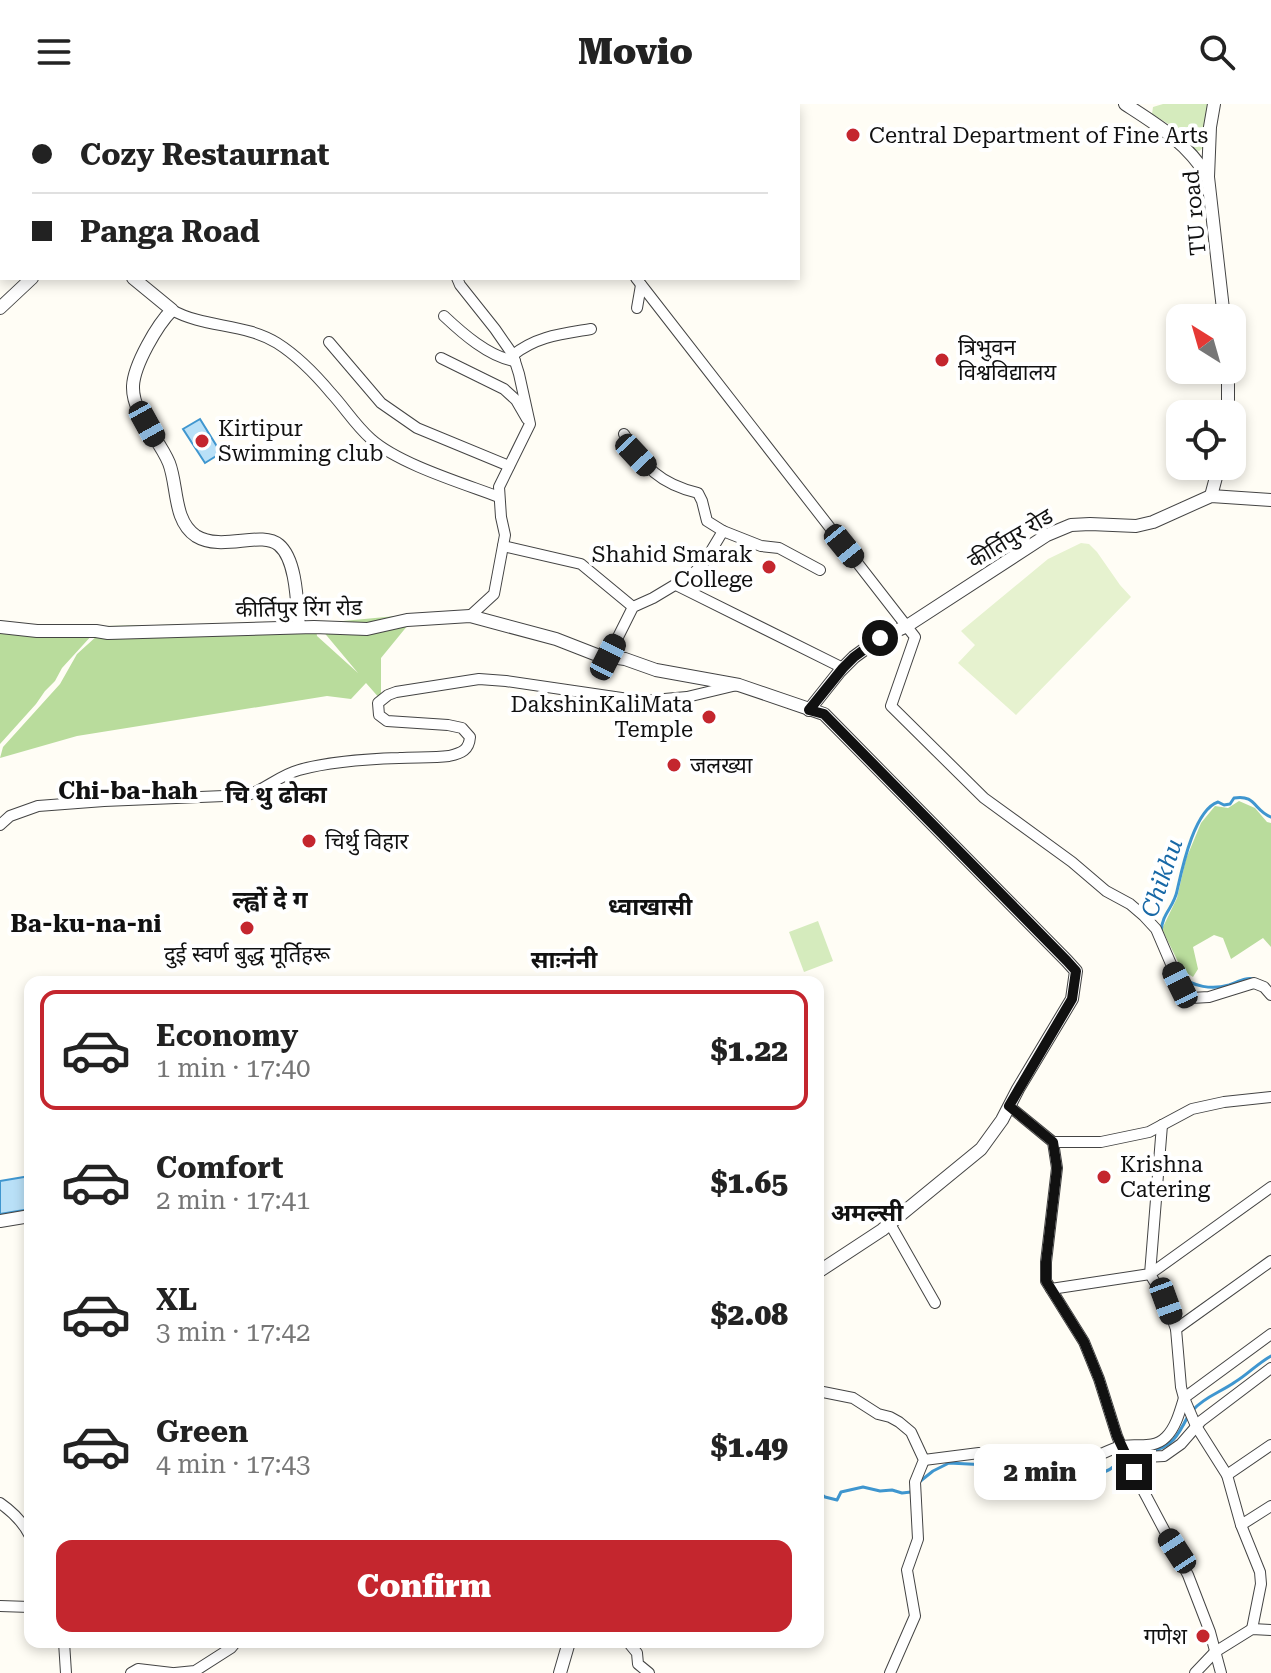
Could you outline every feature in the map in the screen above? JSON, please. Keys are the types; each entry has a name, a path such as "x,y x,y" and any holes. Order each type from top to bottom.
{"street":[{"path":"1125,104 1171,134 1208,177"},
{"name":"TU road","path":"1214,104 1208,177 1222,304"},
{"path":"0,308 30,280"},
{"path":"135,280 172,310 268,338 290,353 331,393 374,443 407,461 499,497"},
{"path":"458,280 514,358 530,424 499,487 505,535 494,594 470,616"},
{"path":"637,308 639,282"},
{"path":"639,282 915,637 891,706 984,798 1072,862 1106,891 1144,916 1156,929 1180,985 1191,998 1209,997 1254,983 1264,987 1271,995"},
{"path":"172,310 164,318 137,366 133,387 136,404 169,463 180,513 193,534 208,542 267,539 280,545 289,558 293,573 299,627"},
{"path":"444,316 463,334 504,359 514,358 524,346 542,338 591,329"},
{"path":"329,342 381,403 417,428 509,466"},
{"path":"441,358 504,389 516,400 530,424"},
{"path":"624,434 636,455 653,473 665,482 698,493 707,521 761,546 779,548 820,570"},
{"path":"1211,496 1215,480"},
{"name":"कीर्तिपुर रोड","path":"809,710 843,668 880,638 907,626 1058,529 1090,524 1136,526 1153,522 1211,496 1271,500"},
{"path":"608,657 633,607 693,574 705,561 723,531"},
{"path":"503,546 581,564 633,607"},
{"path":"676,585 843,668"},
{"name":"कीर्तिपुर रिंग रोड","path":"0,627 108,633 299,627 367,629 407,620 470,616 556,639 597,655 625,659 656,670 739,685 824,714 1076,971 1072,999 981,1149 890,1224 824,1268"},
{"path":"0,825 10,816 38,806 248,795 301,769 364,759 448,756 467,749 470,737 462,728 387,721 379,715 378,703 396,692 479,679 642,701 687,697 739,685"},
{"path":"1009,1106 1053,1142 1101,1142 1149,1132 1192,1109 1271,1097"},
{"path":"1162,1125 1150,1274 1166,1301 1176,1329 1181,1387 1186,1402 1196,1426 1227,1475 1241,1525 1260,1572 1261,1584 1252,1629"},
{"path":"1053,1142 1057,1168 1046,1281 1084,1342 1123,1451 1188,1575 1210,1632 1221,1673"},
{"path":"1051,1289 1150,1274 1271,1187"},
{"path":"0,1221 24,1217"},
{"path":"890,1224 935,1303"},
{"path":"1176,1329 1271,1261"},
{"path":"924,1460 979,1453 999,1467 1021,1475 1037,1475 1159,1442 1166,1437 1186,1402 1271,1334"},
{"path":"1123,1451 1164,1456 1181,1444 1196,1426 1271,1368"},
{"path":"824,1392 853,1398 878,1414 899,1422 911,1432 924,1460"},
{"path":"1227,1475 1271,1445"},
{"path":"890,1673 915,1616 907,1570 918,1539 915,1482 924,1460"},
{"path":"0,1503 24,1520"},
{"path":"1241,1525 1271,1506"},
{"path":"0,1606 24,1607"},
{"path":"1195,1673 1215,1652 1252,1629 1271,1630"},
{"path":"64,1648 66,1673"},
{"path":"131,1673 138,1669 174,1673 195,1671 231,1648"},
{"path":"560,1673 567,1648"},
{"path":"633,1648 638,1664 649,1673"}],"green space":[{"path":"1163,104 1207,104 1204,147 1194,150 1170,125 1152,114 1153,107"},
{"path":"1081,543 1089,544 1097,552 1131,597 1016,715 958,663 975,645 961,631 1048,559"},
{"path":"417,614 381,658 381,700 366,683 351,699 327,696 77,736 0,758 3,747 60,684 77,654 98,635 103,626 315,622 317,636 358,673 322,630 322,623"},
{"path":"0,626 93,634 0,744"},
{"path":"1239,801 1255,808 1271,823 1271,947 1263,938 1231,959 1223,938 1214,935 1193,947 1198,969 1193,977 1182,970 1162,929 1177,898 1186,859 1201,823 1215,806 1228,808"},
{"path":"818,921 833,961 804,972 789,932"}],"water":[{"name":"Kirtipur Swimming club","path":"200,419 221,453 205,463 183,429"},
{"path":"24,1177 24,1210 0,1214 0,1181"}],"waterway":[{"name":"Chikhu","path":"1161,932 1175,897 1190,841 1210,807 1218,802 1230,804 1234,798 1241,797 1247,798 1271,817"},
{"name":"Chikhu","path":"1179,975 1196,985 1209,987 1254,979"},
{"name":"Chikhu","path":"1193,1410 1271,1356"},
{"name":"Chikhu","path":"1149,1452 1173,1440 1188,1416"},
{"name":"Chikhu","path":"1053,1477 1072,1479 1100,1474 1123,1458"},
{"name":"Chikhu","path":"918,1483 949,1463 988,1465"},
{"name":"Chikhu","path":"824,1496 837,1500 841,1492 863,1487 911,1492"}],"place":[{"name":"Central Department of Fine Arts","path":"853,135"},
{"name":"त्रिभुवन विश्वविद्यालय","path":"942,360"},
{"name":"Kirtipur Swimming club","path":"202,441"},
{"name":"Shahid Smarak College","path":"769,567"},
{"name":"DakshinKaliMata Temple","path":"709,717"},
{"name":"जलख्या","path":"674,765"},
{"name":"चिर्थु विहार","path":"309,841"},
{"name":"दुई स्वर्ण बुद्ध मूर्तिहरू","path":"247,928"},
{"name":"Krishna Catering","path":"1104,1177"},
{"name":"गणेश","path":"1203,1636"}],"district":[{"name":"Chi-ba-hah","path":"128,791"},
{"name":"चि थु ढोका","path":"276,795"},
{"name":"ल्ह्वों दे ग","path":"270,900"},
{"name":"ध्वाखासी","path":"650,907"},
{"name":"Ba-ku-na-ni","path":"86,924"},
{"name":"साःनंनी","path":"564,960"},
{"name":"अमल्सी","path":"867,1213"}],"route":[{"path":"880,638 843,668 809,710 824,714 1076,971 1072,999 1009,1106 1053,1142 1057,1168 1046,1281 1084,1342 1117,1436 1134,1472"}]}
